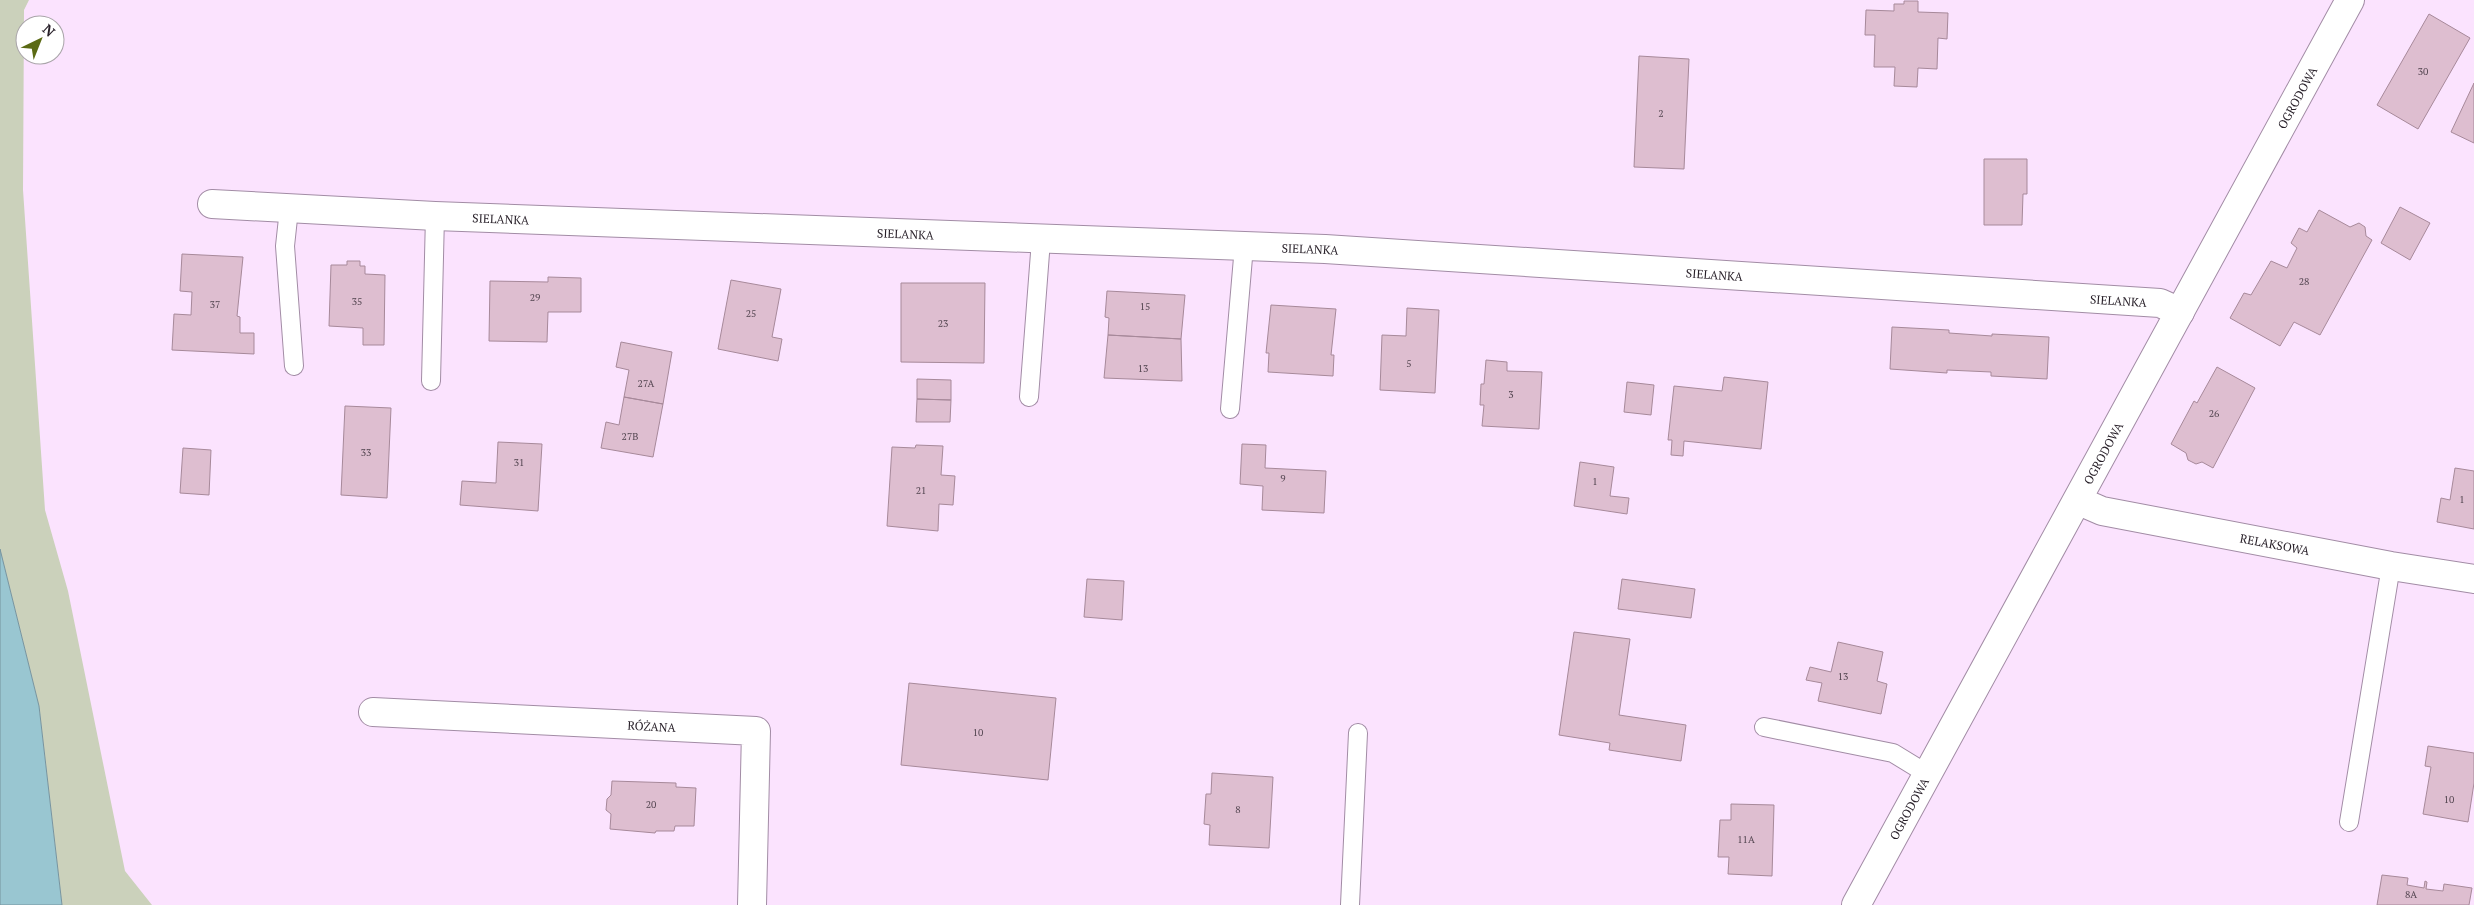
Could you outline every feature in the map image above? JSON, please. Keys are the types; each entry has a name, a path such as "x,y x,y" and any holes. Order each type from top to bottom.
{"street":[{"name":"OGRODOWA","path":"1856,905 2350,0"},
{"name":"SIELANKA","path":"212,204 435,216 1041,240 1325,249 2160,303 2180,312"},
{"name":"RELAKSOWA","path":"2078,501 2102,511 2391,566 2474,579"},
{"name":"RÓŻANA","path":"373,712 756,732 752,905"}],"lane":[{"path":"289,209 285,246 294,366"},
{"path":"431,381 435,216"},
{"path":"1029,397 1041,240"},
{"path":"1230,409 1244,246"},
{"path":"2350,822 2391,566"},
{"path":"1764,727 1892,753 1929,774"},
{"path":"1350,905 1358,733"}],"shaded area":[{"path":"0,0 29,0 24,10 24,15 15,15 15,65 24,65 23,190 45,510 68,591 125,871 152,905 62,905 39,706 0,549"},
{"path":"0,549 39,706 62,905 0,905"}],"building":[{"path":"1904,1 1918,1 1918,12 1948,13 1947,39 1938,38 1937,69 1918,68 1917,87 1894,86 1895,67 1874,67 1875,35 1865,35 1866,10 1894,11 1894,4 1904,4"},
{"path":"2429,14 2470,38 2418,129 2377,105"},
{"path":"1639,56 1689,59 1684,169 1634,167"},
{"path":"2474,83 2474,143 2451,132"},
{"path":"1984,159 2027,159 2027,194 2023,194 2022,225 1984,225"},
{"path":"2400,207 2430,223 2410,260 2381,243"},
{"path":"2319,210 2350,227 2359,223 2365,227 2366,236 2372,240 2320,335 2294,322 2280,346 2230,318 2244,293 2251,295 2271,261 2287,268 2297,248 2291,243 2299,228 2307,232"},
{"path":"182,254 243,257 237,316 240,317 240,333 254,333 254,354 172,350 174,314 191,315 192,292 180,291"},
{"path":"347,261 360,261 360,266 365,266 365,274 385,275 384,345 363,345 363,328 329,326 331,265 347,265"},
{"path":"548,277 581,278 581,312 548,312 547,342 489,341 490,281 548,282"},
{"path":"731,280 781,289 772,337 782,339 778,361 718,349"},
{"path":"901,283 985,283 984,363 901,362"},
{"path":"1107,291 1185,295 1181,339 1108,335 1109,318 1105,317"},
{"path":"1271,305 1336,309 1331,355 1334,355 1333,376 1268,372 1269,353 1266,353"},
{"path":"1407,308 1439,310 1435,393 1380,390 1382,335 1406,336"},
{"path":"1892,327 1949,330 1949,333 1992,336 1992,334 2049,337 2047,379 1991,376 1991,372 1947,370 1947,373 1890,369"},
{"path":"1108,335 1181,339 1182,381 1104,378"},
{"path":"621,342 672,352 663,404 624,397 629,370 616,367"},
{"path":"1486,360 1507,362 1507,371 1542,372 1539,429 1482,426 1484,405 1480,405 1481,384 1484,384"},
{"path":"2217,367 2255,388 2213,468 2202,462 2196,464 2188,460 2186,453 2171,444 2194,401 2197,403"},
{"path":"1724,377 1768,382 1761,449 1684,441 1683,456 1671,455 1672,440 1668,440 1674,386 1722,391"},
{"path":"917,379 951,380 951,400 917,399"},
{"path":"1627,382 1654,385 1651,415 1624,412"},
{"path":"624,397 663,404 653,457 601,448 606,422 619,425"},
{"path":"917,399 951,400 950,422 916,422"},
{"path":"345,406 391,408 387,498 341,495"},
{"path":"498,442 542,444 538,511 460,505 462,481 496,483"},
{"path":"1242,444 1266,445 1265,468 1326,471 1324,513 1262,510 1263,486 1240,484"},
{"path":"916,445 943,446 941,475 955,476 953,505 939,504 938,531 887,526 892,447 915,448"},
{"path":"183,448 211,450 209,495 180,493"},
{"path":"1580,462 1614,467 1610,496 1629,498 1627,514 1574,506"},
{"path":"2455,468 2474,471 2474,529 2437,522 2441,498 2450,500"},
{"path":"1087,579 1124,581 1122,620 1084,617"},
{"path":"1622,579 1695,589 1691,618 1618,609"},
{"path":"1574,632 1630,639 1619,715 1686,725 1681,761 1609,750 1610,743 1559,735"},
{"path":"1838,642 1883,652 1877,681 1887,684 1881,714 1818,701 1822,683 1806,680 1810,667 1831,672"},
{"path":"909,683 1056,698 1048,780 901,765"},
{"path":"2428,746 2474,753 2474,783 2468,822 2423,814 2431,767 2425,766"},
{"path":"1212,773 1273,777 1269,848 1209,845 1210,825 1204,824 1206,794 1211,794"},
{"path":"612,781 676,783 676,787 696,788 694,826 675,826 674,831 656,831 655,833 610,829 611,814 606,810 607,799 611,795"},
{"path":"1731,804 1774,805 1772,876 1728,874 1729,857 1718,857 1720,820 1731,820"},
{"path":"2382,875 2408,878 2407,885 2424,888 2425,881 2427,882 2426,889 2443,891 2444,884 2472,888 2469,905 2377,905"}]}
